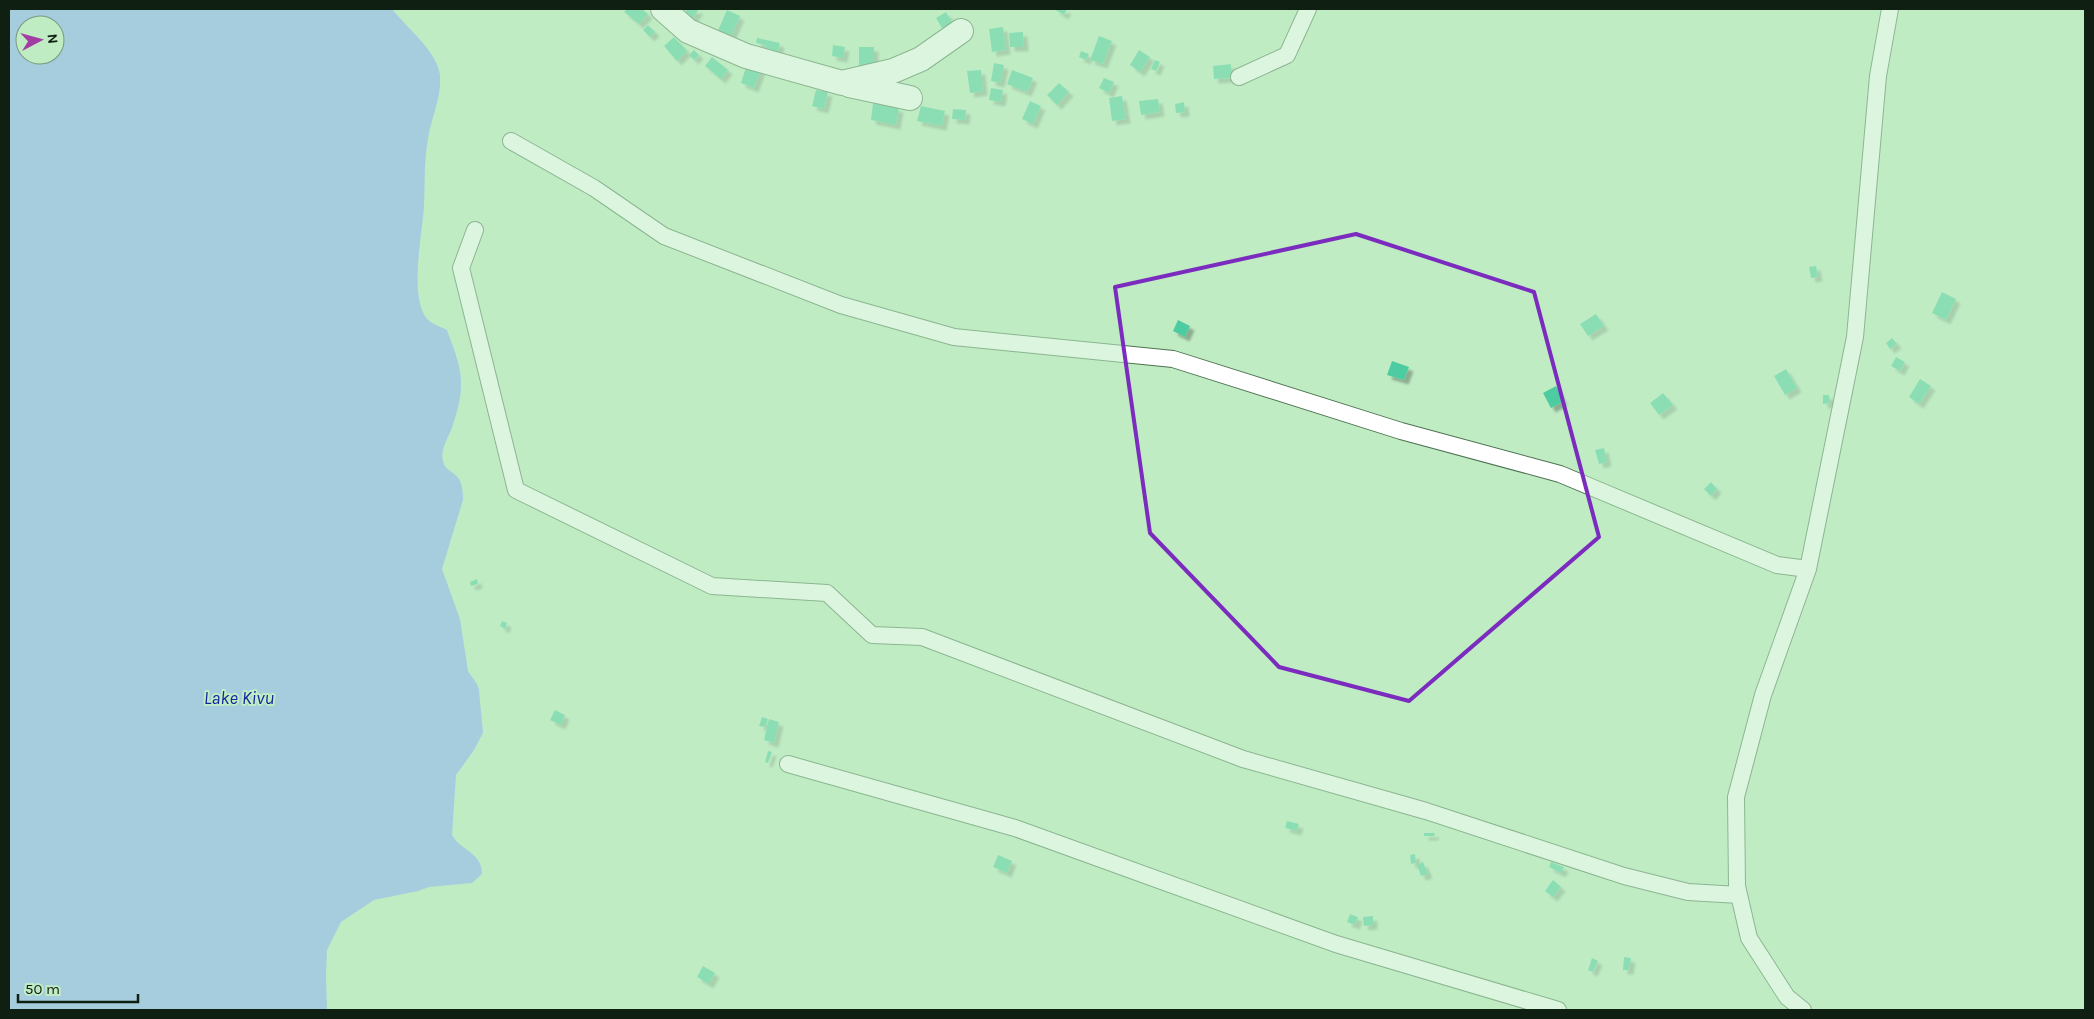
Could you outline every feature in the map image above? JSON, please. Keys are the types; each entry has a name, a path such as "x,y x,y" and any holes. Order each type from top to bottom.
{"street":[{"path":"663,9 688,31 746,56 842,83 910,98"},
{"path":"1239,77 1287,55 1308,9"},
{"path":"1803,1010 1787,997 1749,938 1737,886 1736,796 1762,695 1808,569 1855,336 1878,76 1890,9"},
{"path":"842,83 893,71 921,59 961,32"},
{"path":"510,141 594,188 664,236 841,305 954,337 1173,359 1401,431 1560,474 1777,565 1808,569"},
{"path":"475,230 461,268 516,490 712,586 827,593 872,635 922,636 1243,759 1426,811 1624,876 1688,892 1739,894"},
{"path":"788,764 1014,828 1336,944 1558,1010"}],"highlighted area":[{"path":"1356,234 1534,292 1599,537 1409,701 1279,667 1150,533 1115,287"}],"water":[{"name":"Lake Kivu","path":"9,9 392,9 421,40 438,66 440,83 438,99 429,131 426,156 424,207 418,263 418,293 427,319 447,330 457,357 461,379 458,407 452,428 443,448 442,457 445,466 461,483 463,500 442,569 460,619 468,671 479,690 483,733 474,750 456,775 452,835 460,845 479,861 482,874 472,883 429,887 374,900 341,922 327,950 327,1010 9,1010"}],"building":[{"path":"627,9 642,9 648,14 639,24 624,12"},
{"path":"687,9 699,9 690,23 682,18"},
{"path":"1054,9 1067,9 1064,15"},
{"path":"727,10 740,16 728,43 715,37"},
{"path":"946,12 956,29 946,35 936,18"},
{"path":"648,25 655,32 650,37 643,30"},
{"path":"1003,27 1006,50 992,52 989,29"},
{"path":"1023,32 1024,47 1010,47 1009,33"},
{"path":"1099,36 1112,41 1103,64 1090,60"},
{"path":"674,37 687,51 677,61 664,46"},
{"path":"757,38 780,43 777,56 764,53 766,45 756,43"},
{"path":"833,45 845,47 843,58 832,56"},
{"path":"859,47 874,47 874,67 859,67"},
{"path":"694,50 699,55 694,60 689,55"},
{"path":"1139,50 1150,57 1140,72 1130,65"},
{"path":"1081,51 1089,54 1086,60 1079,57"},
{"path":"712,57 728,70 721,79 705,66"},
{"path":"1155,60 1160,62 1156,71 1151,69"},
{"path":"994,63 1004,65 1000,83 991,81"},
{"path":"747,64 761,69 754,88 741,83"},
{"path":"1231,64 1232,78 1214,79 1213,66"},
{"path":"981,70 983,91 970,93 967,71"},
{"path":"1012,70 1033,78 1027,92 1007,84"},
{"path":"1104,78 1114,82 1109,93 1099,88"},
{"path":"1059,83 1069,92 1057,105 1047,95"},
{"path":"991,88 1003,90 1001,102 989,100"},
{"path":"816,90 828,92 824,109 812,106"},
{"path":"1122,96 1126,119 1112,121 1109,98"},
{"path":"1158,99 1160,112 1141,115 1139,101"},
{"path":"1030,101 1041,106 1033,124 1022,119"},
{"path":"1184,102 1185,112 1176,113 1175,104"},
{"path":"873,103 899,108 896,125 871,120"},
{"path":"921,106 945,111 942,126 917,121"},
{"path":"953,109 966,110 965,120 952,119"},
{"path":"1816,266 1818,277 1811,278 1809,267"},
{"path":"1942,292 1956,299 1946,320 1932,313"},
{"path":"1596,314 1604,326 1588,336 1580,324"},
{"path":"1178,320 1190,326 1185,337 1173,331"},
{"path":"1892,338 1897,344 1890,349 1886,343"},
{"path":"1896,357 1905,362 1900,371 1891,366"},
{"path":"1392,361 1409,367 1404,380 1387,375"},
{"path":"1786,369 1797,388 1785,395 1774,376"},
{"path":"1920,379 1931,386 1919,404 1909,397"},
{"path":"1556,386 1564,401 1551,408 1543,393"},
{"path":"1663,393 1673,405 1659,415 1650,403"},
{"path":"1823,395 1829,395 1830,403 1823,404"},
{"path":"1604,448 1607,462 1599,464 1595,450"},
{"path":"1711,482 1717,489 1711,496 1704,489"},
{"path":"477,579 478,584 471,586 470,582"},
{"path":"502,621 507,623 505,629 500,626"},
{"path":"555,710 565,715 561,725 550,720"},
{"path":"762,717 768,719 765,727 759,726"},
{"path":"769,719 779,722 774,743 764,740"},
{"path":"768,751 772,752 768,763 765,762"},
{"path":"1287,821 1299,824 1297,831 1285,828"},
{"path":"1424,833 1435,833 1434,836 1424,836"},
{"path":"1415,854 1416,863 1411,864 1410,855"},
{"path":"998,855 1012,861 1007,873 993,867"},
{"path":"1423,862 1428,874 1421,876 1417,865"},
{"path":"1551,862 1564,867 1561,873 1549,867"},
{"path":"1553,880 1561,887 1553,897 1545,891"},
{"path":"1350,914 1358,917 1355,925 1347,922"},
{"path":"1373,916 1373,925 1364,926 1363,917"},
{"path":"1624,957 1631,958 1629,970 1623,970"},
{"path":"1592,958 1598,961 1593,972 1588,970"},
{"path":"703,966 715,973 709,984 697,977"}]}
